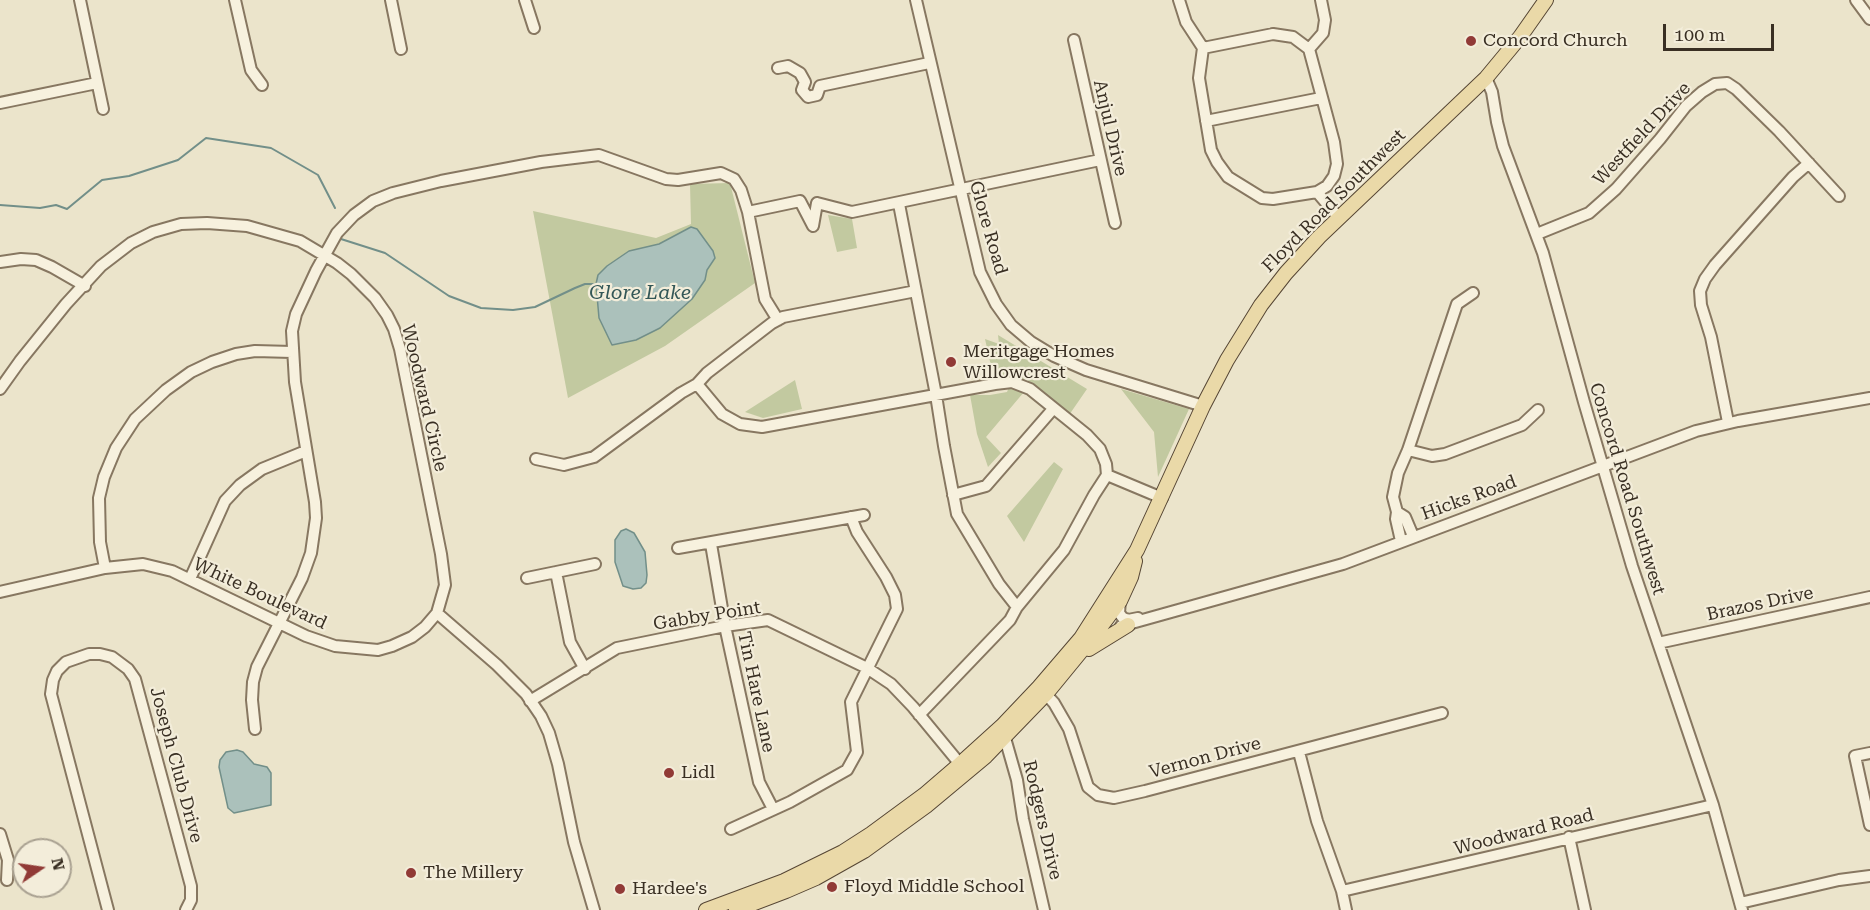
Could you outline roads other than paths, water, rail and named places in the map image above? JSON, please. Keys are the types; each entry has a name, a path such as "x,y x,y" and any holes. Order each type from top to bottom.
{"main road":[{"name":"Floyd Road Southwest","path":"736,910 776,896 816,878 864,851 926,806 1005,738 1043,691 1081,638 1137,550 1203,406 1227,360 1261,305 1303,254 1485,78 1520,37 1546,0"},
{"name":"Floyd Road Southwest","path":"706,910 784,881 843,852 907,808 960,764 1067,669 1120,601 1131,577 1137,550"},
{"path":"1067,669 1097,643 1128,626"}],"street":[{"path":"80,0 103,109"},
{"path":"235,0 250,70 262,85"},
{"path":"391,0 402,49"},
{"path":"525,0 534,28"},
{"name":"Glore Road","path":"916,0 980,272 996,304 1011,325 1039,347 1086,370 1203,406"},
{"path":"1179,0 1186,22 1203,48 1198,78 1211,150 1228,177 1262,198 1273,199 1317,192 1327,186 1334,176 1337,164 1334,142 1309,49 1293,37 1273,34 1203,48"},
{"path":"1309,49 1323,33 1325,20 1321,0"},
{"path":"1856,0 1870,19"},
{"name":"Anjul Drive","path":"1074,40 1115,223"},
{"path":"778,68 788,66 800,73 805,82 813,79 820,86 929,63"},
{"name":"Concord Road Southwest","path":"1485,78 1492,92 1503,146 1537,234 1632,566 1713,805 1741,907"},
{"path":"0,104 97,83"},
{"name":"Westfield Drive","path":"1537,234 1589,213 1616,189 1686,106 1715,84 1727,83 1736,89 1839,196"},
{"path":"1206,121 1321,98"},
{"path":"255,729 252,700 257,667 302,578 311,553 316,518 292,352 292,331 296,314 337,232 354,215 373,201 383,197 488,171 599,155 666,179 678,180 713,174 727,175 734,179 741,190 748,212 765,299 778,320"},
{"path":"748,212 800,201 813,226 817,203 852,212 899,204 959,189 1100,160"},
{"path":"1728,423 1711,338 1701,305 1700,291 1714,265 1793,177 1809,163"},
{"path":"1317,192 1339,218"},
{"path":"899,204 957,514 999,584 1017,607"},
{"name":"Woodward Circle","path":"0,389 66,304 101,266 131,243 153,232 181,224 247,225 300,241 351,274 375,298 394,329 409,391 445,574 445,585 437,613"},
{"path":"0,262 21,259 36,260 85,286"},
{"path":"536,459 564,465 594,457 681,393 697,384 707,373 778,320 796,314 916,291"},
{"path":"1401,541 1396,519 1398,512 1393,497 1398,473 1408,450 1457,304 1473,292"},
{"path":"105,568 100,534 99,498 104,477 117,448 135,419 166,390 191,372 212,362 236,354 255,351 292,352"},
{"path":"697,384 722,414 740,424 762,427 1012,382 1030,389 1101,449 1107,475 1064,550 1017,607 1010,620 919,715"},
{"name":"Hicks Road","path":"1081,638 1318,572 1681,436 1728,423 1870,398"},
{"path":"953,495 986,486 1053,409"},
{"path":"1408,450 1432,456 1445,454 1522,424 1538,410"},
{"path":"190,579 225,501 240,485 262,468 306,451"},
{"path":"1107,475 1162,498"},
{"path":"1398,512 1405,517 1413,536"},
{"path":"678,549 864,515"},
{"path":"731,829 847,770 857,752 851,702 897,609 891,586 857,532 851,517"},
{"name":"Tin Hare Lane","path":"711,544 725,626 759,782 773,809"},
{"name":"White Boulevard","path":"0,592 105,568 143,564 159,567 190,579 306,636 335,646 378,650 412,637 437,613"},
{"path":"527,578 595,564"},
{"path":"556,572 570,642 585,669"},
{"name":"Brazos Drive","path":"1658,643 1870,597"},
{"path":"1120,601 1119,613 1123,618 1128,620 1156,616"},
{"path":"437,613 497,665 530,700 549,733 558,764 573,842 594,910"},
{"name":"Gabby Point","path":"530,700 617,648 725,626 768,620 867,668 891,684 960,764"},
{"name":"Joseph Club Drive","path":"108,910 51,694 57,671 66,662 89,654 112,657 128,669 135,679 191,886 191,900 186,910"},
{"name":"Vernon Drive","path":"1043,691 1069,729 1088,787 1098,795 1114,798 1299,752 1442,713"},
{"name":"Rodgers Drive","path":"1005,738 1017,780 1023,819 1044,910"},
{"path":"1299,752 1317,821 1342,891 1346,910"},
{"path":"1870,753 1855,756 1870,825"},
{"name":"Woodward Road","path":"1342,891 1713,805"},
{"path":"0,834 8,860 7,880"},
{"path":"1569,837 1585,910"},
{"path":"1741,907 1839,880 1870,876"}],"water":[{"name":"Glore Lake","path":"691,227 697,229 713,251 715,258 707,270 705,280 692,299 660,328 636,340 612,345 599,318 596,284 598,275 629,251 659,244"},
{"path":"626,529 634,533 645,552 647,575 646,583 641,588 633,589 623,586 615,562 615,540 621,531"},
{"path":"237,750 243,752 254,764 267,767 271,773 271,805 234,813 228,808 219,767 220,760 226,752"}],"waterway":[{"path":"0,205 40,208 56,205 67,209 102,180 129,176 178,160 206,138 271,148 318,175 335,208"},
{"path":"341,239 385,253 449,296 481,308 513,310 535,307 585,284 596,284"}],"place":[{"name":"Concord Church","path":"1471,41"},
{"name":"Meritgage Homes Willowcrest","path":"951,362"},
{"name":"Lidl","path":"669,773"},
{"name":"The Millery","path":"411,873"},
{"name":"Floyd Middle School","path":"832,887"},
{"name":"Hardee's","path":"620,889"}]}
